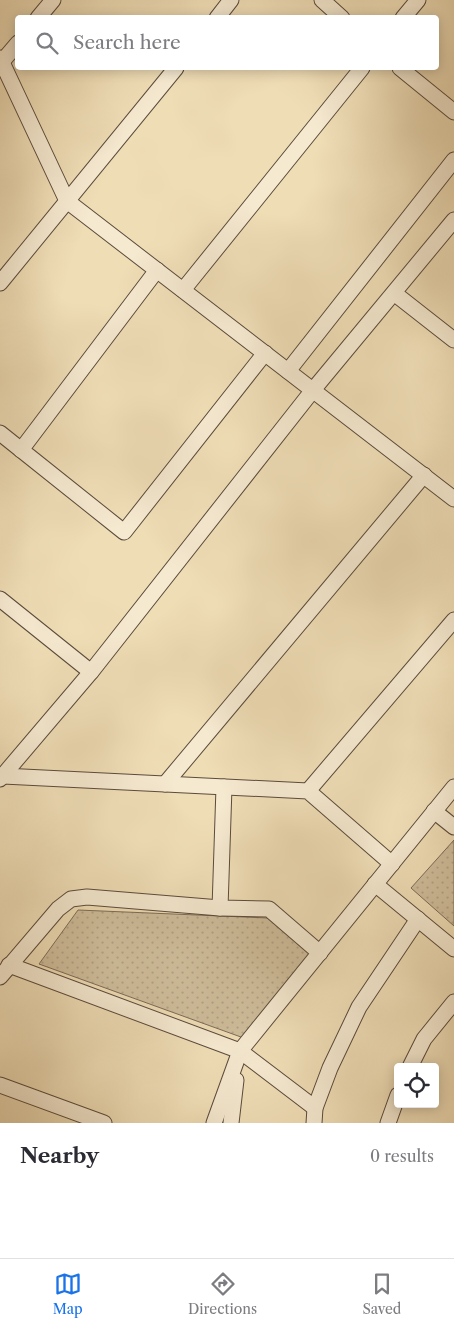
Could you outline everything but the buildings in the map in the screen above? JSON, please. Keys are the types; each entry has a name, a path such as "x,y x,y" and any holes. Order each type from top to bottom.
{"street":[{"path":"40,15 53,0"},
{"path":"219,15 231,0"},
{"path":"322,0 339,15"},
{"path":"406,15 418,0"},
{"path":"15,46 1,61 67,201 454,499"},
{"path":"0,283 174,70"},
{"path":"183,290 360,70"},
{"path":"402,70 454,112"},
{"path":"288,371 454,160"},
{"path":"3,770 91,672 313,390 454,220"},
{"path":"21,450 157,270"},
{"path":"394,293 454,340"},
{"path":"0,433 124,532 265,353"},
{"path":"165,784 424,475"},
{"path":"0,599 91,672"},
{"path":"308,791 454,620"},
{"path":"3,770 165,784 308,791 392,864"},
{"path":"220,908 224,787"},
{"path":"214,1123 240,1051 454,787"},
{"path":"434,811 454,827"},
{"path":"376,884 454,948"},
{"path":"320,953 269,909 220,908 87,897 71,899 58,909 5,971 240,1051 315,1115 330,1068 359,1006 418,919"},
{"path":"412,1063 424,1039 454,1002"},
{"path":"230,1123 240,1051"},
{"path":"0,1085 104,1123"},
{"path":"388,1123 394,1106"}],"shaded area":[{"path":"454,840 454,926 411,888"},
{"path":"78,910 268,918 318,960 252,1041 39,964"}]}
